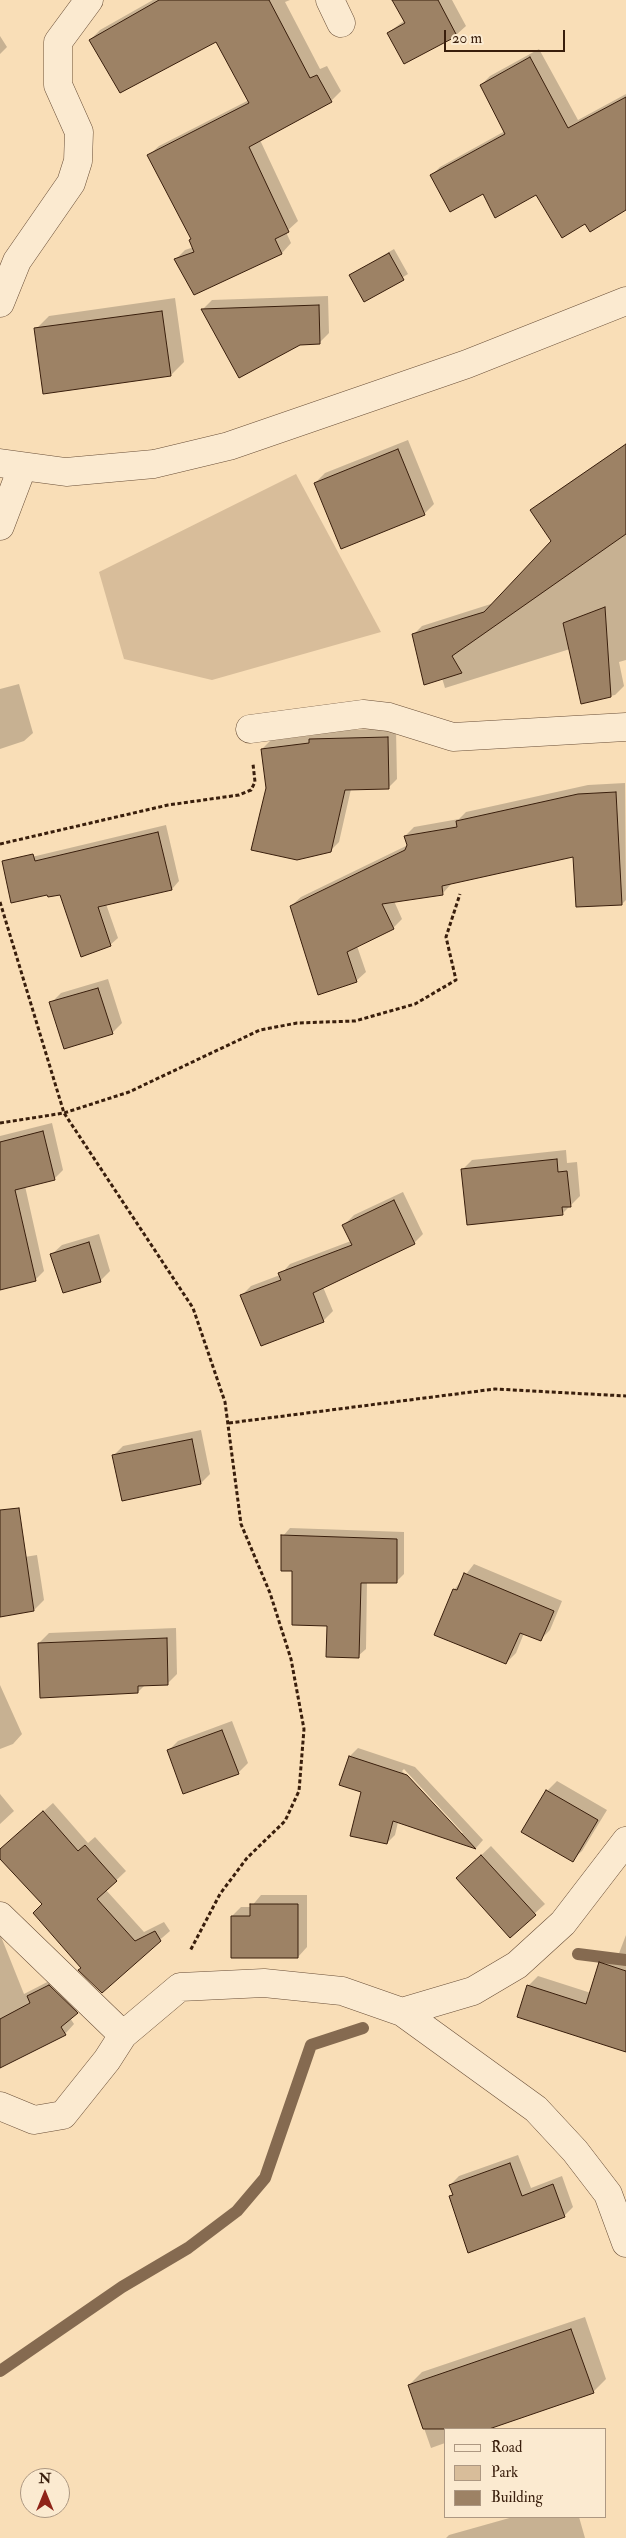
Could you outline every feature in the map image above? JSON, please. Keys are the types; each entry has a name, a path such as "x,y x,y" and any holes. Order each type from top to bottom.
{"street":[{"path":"0,303 17,261 71,183 78,161 79,132 58,86 58,42 89,0"},
{"path":"0,526 11,466 66,472 154,464 229,446 467,364 626,301"},
{"path":"250,729 363,714 389,716 453,737 626,727"},
{"path":"402,2012 473,1991 517,1965 563,1923 626,1841"},
{"path":"0,1916 123,2035"},
{"path":"0,2106 34,2120 63,2115 107,2060 123,2035 180,1987 264,1983 342,1992 402,2012 536,2110 576,2151 608,2194 626,2243"}],"path":[{"path":"0,844 168,805 245,793 251,790 255,782 250,729"},
{"path":"0,1122 64,1113 129,1092 260,1030 297,1023 355,1021 415,1004 456,980 446,937 460,894"},
{"path":"0,902 64,1113 193,1308 225,1402 242,1524 270,1593 292,1668 304,1728 299,1790 285,1821 247,1858 220,1894 188,1953 180,1987"},
{"path":"229,1423 495,1389 626,1396"}],"green space":[{"path":"296,474 381,632 212,680 124,659 99,572"}],"building":[{"path":"159,0 269,0 310,78 317,75 332,102 249,147 289,232 275,239 282,254 194,295 174,259 194,252 189,240 191,239 147,155 249,103 216,42 120,93 89,40"},
{"path":"392,0 438,0 457,36 404,64 387,33 405,23"},
{"path":"530,57 568,128 626,97 626,210 590,232 585,224 562,238 536,195 495,218 483,194 450,212 430,175 505,134 480,85"},
{"path":"389,253 404,280 364,302 349,275"},
{"path":"319,305 320,344 300,345 239,378 201,309"},
{"path":"162,311 171,376 43,394 34,328"},
{"path":"626,444 626,534 452,656 462,673 424,685 412,634 484,612 551,541 530,510"},
{"path":"398,449 425,515 341,549 314,483"},
{"path":"605,607 611,697 581,704 563,623"},
{"path":"388,737 389,789 345,790 331,852 297,860 251,850 266,788 261,749 309,743 309,739"},
{"path":"616,792 622,905 576,907 573,857 442,886 443,895 382,904 394,929 347,952 357,982 318,995 290,906 405,850 407,845 404,836 457,827 456,821 578,794"},
{"path":"158,832 172,890 98,907 111,946 81,957 60,895 48,897 47,895 11,903 2,861 33,854 35,861"},
{"path":"98,988 113,1034 64,1049 49,1002"},
{"path":"43,1131 55,1180 15,1190 36,1281 0,1290 0,1142"},
{"path":"557,1159 558,1172 567,1171 571,1207 562,1207 563,1215 467,1225 461,1169"},
{"path":"394,1200 415,1244 313,1293 324,1322 261,1346 240,1295 281,1280 278,1273 352,1245 342,1225"},
{"path":"89,1242 101,1282 63,1293 50,1254"},
{"path":"192,1439 201,1484 122,1501 112,1455"},
{"path":"19,1508 34,1611 0,1617 0,1510"},
{"path":"281,1535 397,1539 397,1583 361,1583 359,1658 326,1657 327,1626 292,1625 292,1571 281,1571"},
{"path":"464,1573 554,1611 541,1641 520,1633 506,1664 434,1635 453,1589 457,1590"},
{"path":"167,1638 168,1685 138,1686 138,1693 40,1698 38,1643"},
{"path":"222,1730 239,1774 183,1794 167,1750"},
{"path":"349,1756 407,1775 476,1849 393,1821 387,1844 350,1836 361,1792 339,1785"},
{"path":"546,1790 598,1820 573,1862 521,1832"},
{"path":"43,1811 78,1851 85,1845 117,1881 97,1899 135,1941 155,1931 161,1941 102,1993 78,1970 81,1968 33,1913 42,1904 0,1859 0,1849"},
{"path":"481,1855 536,1915 510,1938 456,1878"},
{"path":"250,1904 298,1904 298,1958 231,1958 231,1916 250,1916"},
{"path":"599,1962 626,1971 626,2052 517,2017 527,1985 586,2004"},
{"path":"49,1985 78,2013 61,2027 66,2035 0,2068 0,2019 30,2003 27,1996"},
{"path":"510,2163 522,2196 553,2184 565,2217 468,2253 449,2196 453,2195 449,2185"},
{"path":"571,2329 594,2393 492,2428 423,2429 408,2385"}],"waterway":[{"path":"578,1954 626,1960"},
{"path":"0,2371 122,2287 188,2248 237,2211 265,2178 311,2045 363,2028"}]}
